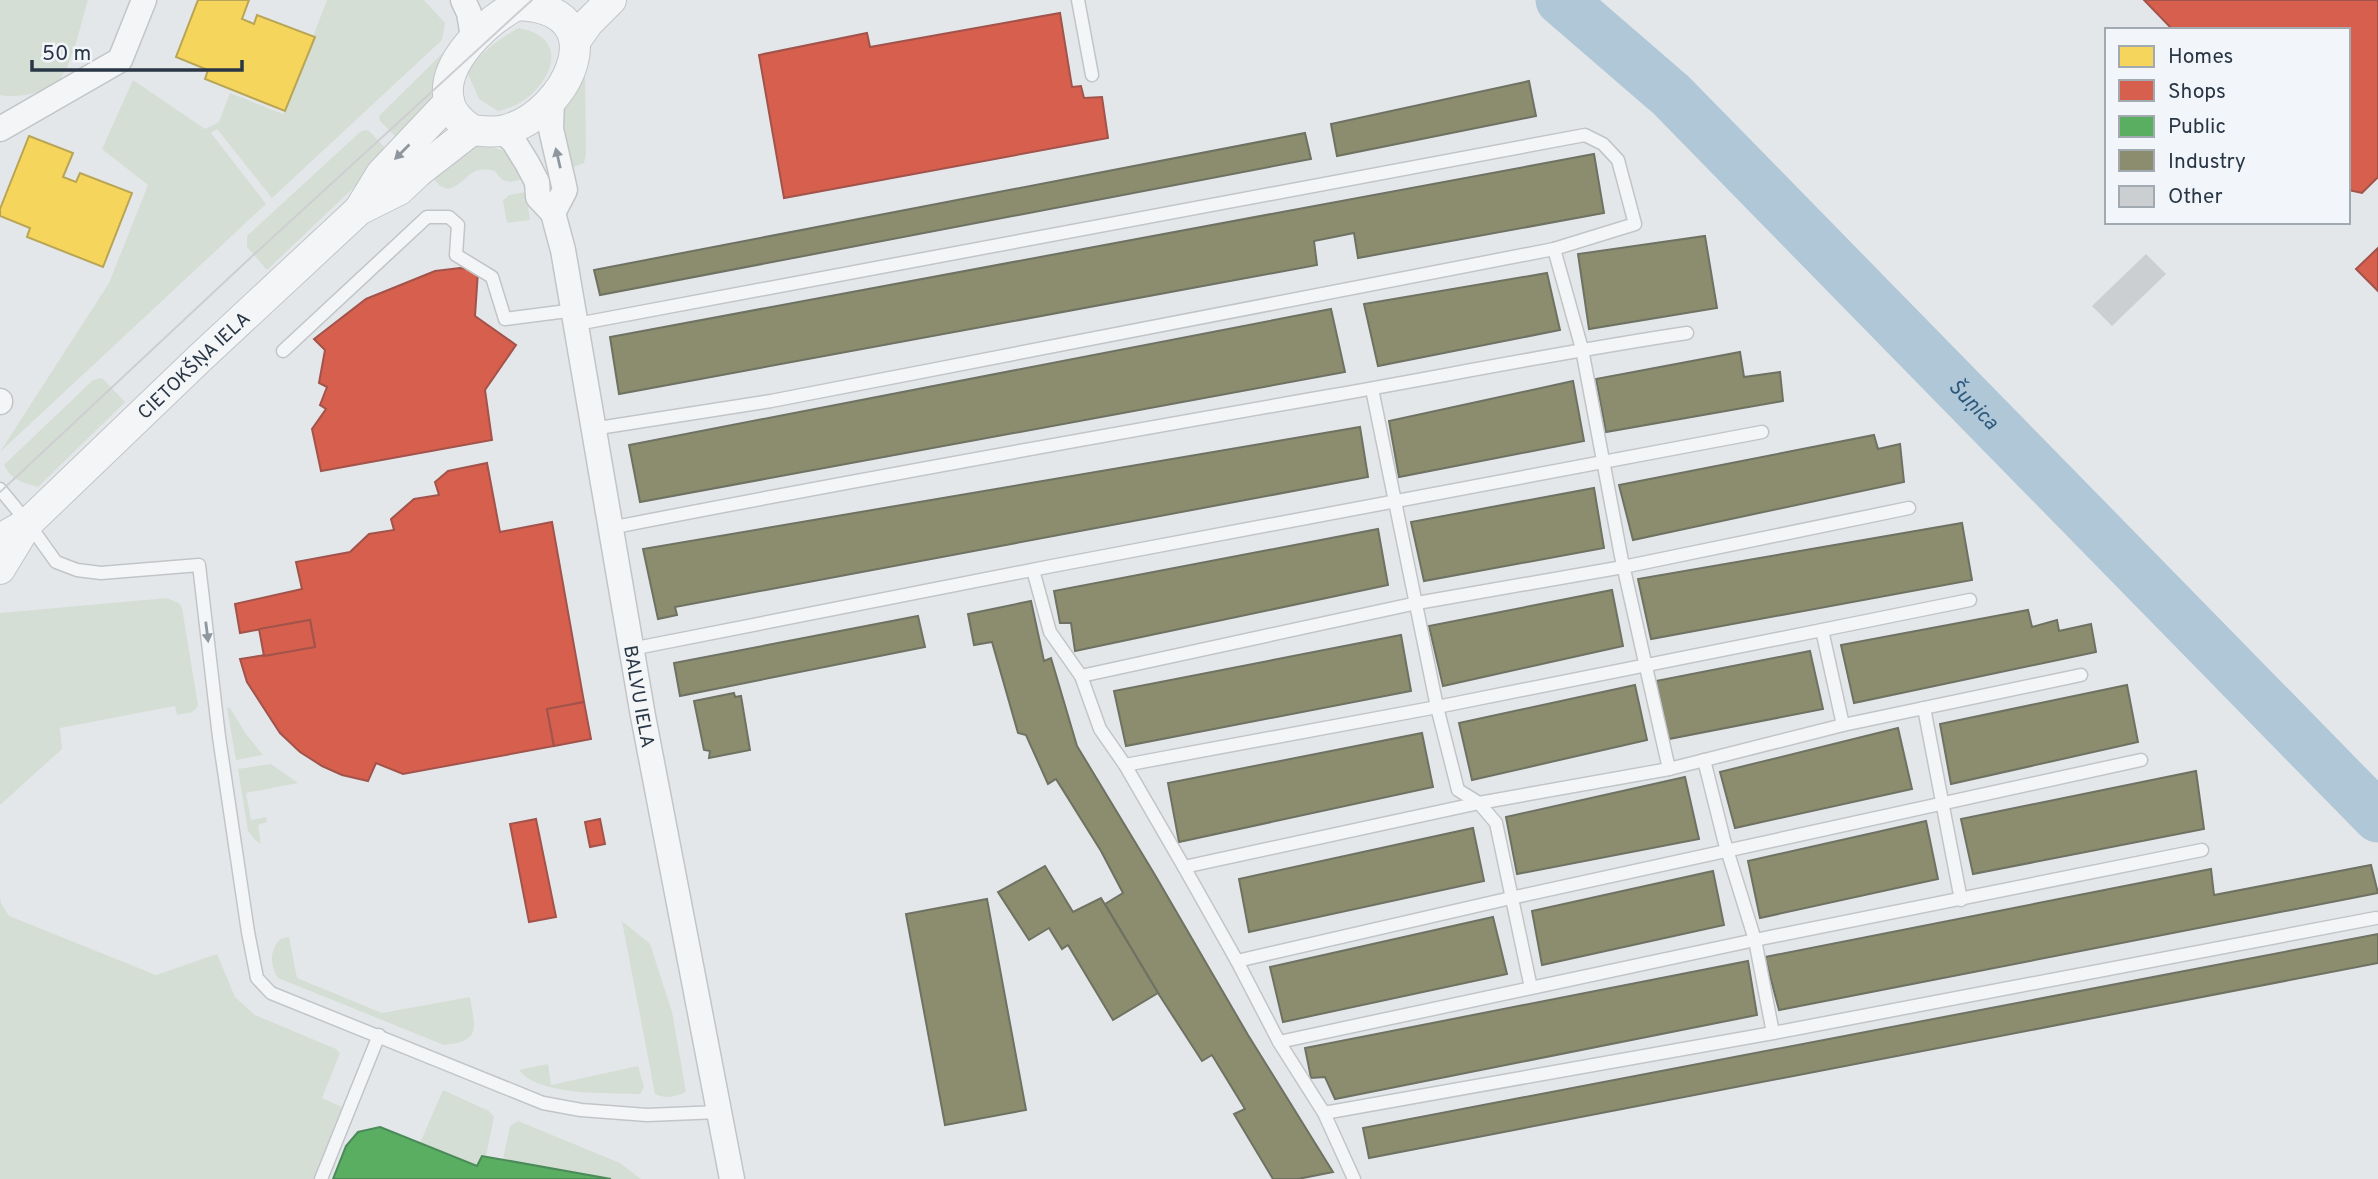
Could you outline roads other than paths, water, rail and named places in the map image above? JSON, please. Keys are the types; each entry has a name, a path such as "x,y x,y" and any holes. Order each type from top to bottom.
{"street":[{"path":"0,129 120,60 144,0"},
{"path":"463,0 469,13 473,37"},
{"path":"576,40 558,6 540,7 514,3 473,37 463,51 448,89 449,103 455,115 472,130 503,131 529,120 552,100 568,72 576,40 588,23 611,0"},
{"path":"552,100 551,129 565,190 553,213"},
{"name":"CIETOKŠŅA IELA","path":"0,569 28,523 201,356 359,210 381,174 449,103"},
{"name":"CIETOKŠŅA IELA","path":"359,210 399,190 472,130"},
{"name":"BALVU IELA","path":"503,131 514,142 527,163 537,182 538,197 553,213 563,250 631,649 732,1179"},
{"name":"CIETOKŠŅA IELA","path":"0,538 28,523"}],"lane":[{"path":"1079,0 1092,75"},
{"path":"283,351 427,217 449,217 458,225 456,255 492,277 505,319 576,317 1585,135 1603,144 1618,160 1635,224 1553,249 771,401 592,429"},
{"path":"1553,249 1582,349 1623,567 1669,769"},
{"path":"610,528 949,463 1582,349 1687,333"},
{"path":"1372,388 1437,707 1458,790 1479,803 1496,823 1531,988"},
{"path":"631,649 1762,432"},
{"path":"0,489 56,562 77,570 101,573 200,565 219,737 257,978 271,993 542,1102 581,1111 647,1115 719,1112"},
{"path":"1081,676 1417,604 1623,567 1909,508"},
{"path":"1033,570 1050,632 1081,676 1100,729 1125,765 1184,867 1279,1042 1324,1112 1354,1179"},
{"path":"1125,765 1437,707 1970,600"},
{"path":"1822,630 1843,725"},
{"path":"1184,867 1479,803 1669,769 1843,725 2081,676"},
{"path":"1924,708 1961,900"},
{"path":"1704,760 1755,940 1773,1033"},
{"path":"1237,961 2141,760"},
{"path":"1279,1042 1755,940 2202,850"},
{"path":"1324,1112 1773,1033 2376,918"},
{"path":"321,1179 380,1035"}],"waterway":[{"name":"Šuņica","path":"1561,0 1671,95 2378,817"}],"tram line":[{"path":"0,492 532,0"}]}
